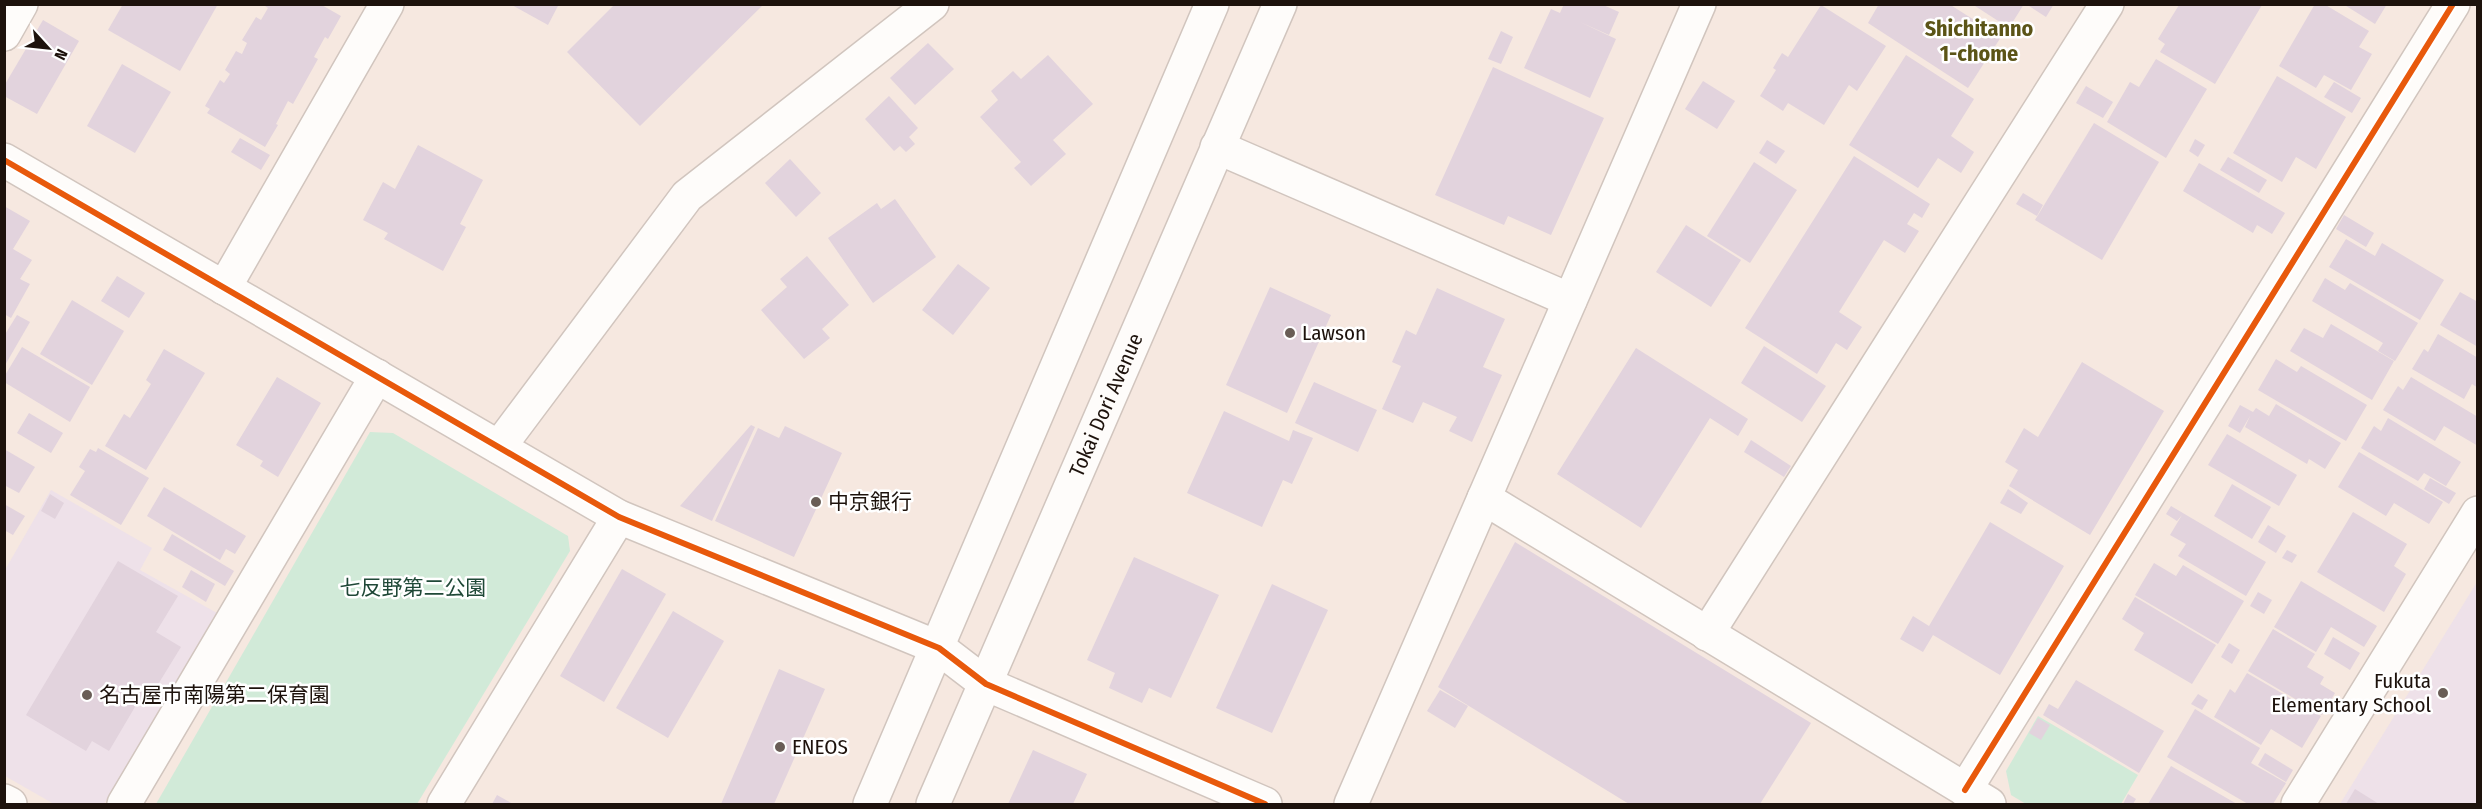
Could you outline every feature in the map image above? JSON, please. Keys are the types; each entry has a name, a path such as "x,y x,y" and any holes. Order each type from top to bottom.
{"street":[{"path":"4,34 21,4"},
{"path":"224,288 387,4"},
{"path":"499,447 687,196 932,4"},
{"path":"870,804 939,648 1212,4"},
{"name":"Tokai Dori Avenue","path":"933,804 1280,4"},
{"path":"1351,804 1698,4"},
{"path":"1707,634 2107,4"},
{"path":"1484,498 1977,797 2453,4"},
{"path":"1217,147 1570,300"},
{"path":"4,160 619,517 939,648 986,684 1265,804"},
{"path":"124,804 377,376"},
{"path":"2298,804 2478,513"},
{"path":"444,804 619,517"},
{"path":"4,801 10,804"}],"shaded area":[{"name":"名古屋市南陽第二保育園","path":"51,490 152,548 140,570 217,613 104,804 54,804 5,776 5,570"},
{"name":"Fukuta Elementary School","path":"2477,582 2477,804 2340,804"}],"green space":[{"name":"七反野第二公園","path":"370,432 393,433 568,536 570,551 417,804 156,804"},
{"path":"2038,716 2138,775 2121,804 2026,804 2011,795 2006,771"}],"building":[{"path":"123,4 218,4 180,71 108,30"},
{"path":"262,4 320,4 341,16 328,39 325,37 314,57 318,59 293,104 288,101 265,147 207,113 210,109 205,106 220,80 224,83 230,74 225,70 236,51 242,54 247,43 242,40 256,17 261,20 268,8"},
{"path":"510,4 559,4 548,25"},
{"path":"615,4 764,4 640,126 567,52"},
{"path":"1564,4 1601,4 1619,12 1609,35 1580,22 1616,39 1590,98 1524,68 1551,9 1560,13"},
{"path":"1879,4 1949,4 2001,37 1968,88 1868,23"},
{"path":"1972,4 2024,4 2009,28"},
{"path":"2026,4 2054,4 2046,17"},
{"path":"2315,4 2324,4 2369,31 2359,47 2372,54 2351,90 2324,75 2316,88 2279,66"},
{"path":"2343,4 2387,4 2375,24"},
{"path":"1821,5 1886,46 1857,91 1849,85 1824,125 1788,103 1783,111 1760,96 1776,70 1773,68 1782,53 1788,57"},
{"path":"2179,5 2262,5 2215,84 2160,52 2165,44 2158,39"},
{"path":"43,20 79,41 37,114 4,96 4,86"},
{"path":"1501,31 1513,37 1501,64 1488,59"},
{"path":"928,43 954,69 915,105 890,78"},
{"path":"1048,55 1093,104 1053,140 1066,154 1031,186 1014,168 1021,162 980,117 998,100 991,91 1013,71 1021,79"},
{"path":"1906,55 1974,99 1951,136 1974,152 1961,173 1938,158 1918,188 1849,145"},
{"path":"2156,59 2207,89 2166,158 2107,122 2130,82 2139,87"},
{"path":"122,64 171,92 135,153 87,126"},
{"path":"1493,67 1604,118 1551,235 1508,216 1504,225 1435,195"},
{"path":"2277,76 2346,117 2316,169 2296,157 2282,182 2233,153"},
{"path":"1703,81 1735,101 1717,129 1685,109"},
{"path":"2334,82 2361,98 2352,113 2324,97"},
{"path":"2086,86 2113,102 2103,118 2076,103"},
{"path":"889,96 918,128 909,137 915,144 906,152 900,146 894,151 865,119"},
{"path":"2094,123 2159,162 2102,260 2035,220"},
{"path":"240,138 270,155 261,170 231,152"},
{"path":"2195,139 2205,145 2198,157 2189,151"},
{"path":"1767,140 1785,151 1776,164 1759,153"},
{"path":"418,145 483,180 460,224 466,227 443,271 384,239 388,233 363,220 383,182 395,189"},
{"path":"1854,156 1930,204 1922,218 1914,213 1907,224 1919,231 1905,253 1884,240 1839,312 1862,327 1847,350 1836,343 1817,374 1745,328"},
{"path":"2228,157 2267,180 2259,193 2220,170"},
{"path":"790,159 821,193 796,217 765,183"},
{"path":"1754,162 1797,190 1750,263 1707,236"},
{"path":"2199,163 2285,213 2272,234 2257,225 2253,233 2183,191"},
{"path":"2023,193 2043,205 2037,216 2016,204"},
{"path":"895,199 936,257 873,303 828,238 877,203 881,209"},
{"path":"4,206 30,221 13,249 32,260 20,279 30,284 11,318 4,314"},
{"path":"2344,215 2374,233 2366,247 2336,229"},
{"path":"1686,225 1741,260 1711,307 1656,272"},
{"path":"2346,239 2375,256 2382,243 2444,280 2420,320 2329,267"},
{"path":"807,256 849,305 822,329 830,338 804,359 761,310 787,287 780,279"},
{"path":"958,264 990,288 953,335 922,310"},
{"path":"117,276 145,293 129,318 101,301"},
{"path":"2325,278 2345,290 2350,283 2418,323 2395,361 2378,351 2383,343 2312,301"},
{"path":"1270,287 1331,315 1287,413 1226,385"},
{"path":"1437,288 1505,319 1483,367 1502,375 1472,442 1449,431 1457,417 1423,402 1413,423 1382,409 1401,366 1392,362 1406,330 1416,335"},
{"path":"2460,292 2478,302 2478,347 2440,325"},
{"path":"72,300 124,331 92,385 40,354"},
{"path":"17,315 30,322 4,367 4,336"},
{"path":"2331,324 2394,361 2372,400 2290,351 2304,328 2323,338"},
{"path":"2438,334 2478,358 2478,388 2472,384 2464,399 2412,369 2424,349 2428,352"},
{"path":"1764,346 1826,386 1802,422 1741,383"},
{"path":"22,347 90,387 70,422 4,382 4,377"},
{"path":"1636,348 1748,419 1738,436 1710,418 1641,528 1557,474"},
{"path":"164,349 205,373 146,470 105,446 124,414 130,418 151,384 146,380"},
{"path":"2276,359 2297,372 2301,366 2367,405 2346,441 2258,390"},
{"path":"2082,362 2164,411 2090,535 2009,486 2018,470 2005,462 2024,428 2038,437"},
{"path":"277,377 321,403 278,477 260,466 263,461 236,445"},
{"path":"2411,377 2478,417 2478,446 2444,426 2435,441 2383,410 2398,386 2403,390"},
{"path":"1314,382 1377,410 1358,452 1295,423"},
{"path":"2276,404 2341,443 2325,469 2309,459 2307,464 2245,427 2250,416 2240,433 2228,426 2240,405 2253,412 2256,408 2269,416"},
{"path":"1224,411 1289,441 1293,430 1313,438 1292,484 1283,480 1262,527 1187,493"},
{"path":"29,413 63,433 51,453 17,433"},
{"path":"2388,418 2461,462 2446,486 2424,473 2418,481 2361,448 2374,426 2381,431"},
{"path":"751,425 755,427 712,521 680,506"},
{"path":"785,426 842,453 794,557 715,521 758,428 779,438"},
{"path":"2227,434 2297,475 2279,506 2208,465"},
{"path":"1751,440 1791,466 1784,477 1744,452"},
{"path":"98,448 149,478 121,525 70,495 85,471 79,467 90,449 96,452"},
{"path":"4,449 35,467 19,493 4,485"},
{"path":"2359,452 2443,502 2429,524 2394,503 2386,516 2338,487"},
{"path":"2430,478 2456,493 2449,504 2424,489"},
{"path":"2232,484 2271,507 2252,539 2214,516"},
{"path":"164,487 246,536 235,554 226,549 220,560 147,516"},
{"path":"2008,489 2028,503 2021,514 2000,503"},
{"path":"50,494 64,503 55,519 41,511"},
{"path":"4,504 25,516 13,535 4,530"},
{"path":"2171,506 2266,562 2246,596 2178,556 2186,544 2170,535 2182,515 2177,521 2166,514"},
{"path":"2353,512 2407,544 2394,566 2406,574 2384,612 2317,572"},
{"path":"1990,522 2064,566 2000,675 1933,635 1923,652 1900,639 1913,616 1929,626"},
{"path":"2268,525 2286,536 2276,553 2258,542"},
{"path":"172,534 234,571 225,586 163,550"},
{"path":"1515,542 1811,723 1760,804 1629,804 1438,687"},
{"path":"2287,550 2297,555 2292,563 2282,558"},
{"path":"1134,557 1219,595 1171,698 1149,688 1142,703 1109,688 1115,673 1087,660"},
{"path":"118,561 178,596 156,632 181,647 149,699 142,695 109,751 92,741 86,751 26,715"},
{"path":"2154,563 2176,576 2183,565 2244,601 2218,644 2135,595"},
{"path":"622,569 666,594 604,702 560,676"},
{"path":"191,570 215,584 206,602 182,587"},
{"path":"2301,581 2377,626 2364,647 2331,627 2316,652 2274,627"},
{"path":"1272,584 1328,610 1272,733 1216,708"},
{"path":"2258,592 2272,600 2264,614 2250,606"},
{"path":"2135,597 2216,645 2192,684 2134,650 2144,633 2122,619"},
{"path":"673,611 724,641 668,738 616,708"},
{"path":"2273,629 2315,654 2307,667 2324,677 2320,684 2335,693 2322,715 2248,671"},
{"path":"2333,637 2360,653 2350,670 2324,654"},
{"path":"2229,643 2240,650 2232,664 2221,657"},
{"path":"779,669 825,689 774,804 721,804"},
{"path":"2247,673 2321,716 2302,748 2271,729 2261,745 2214,717 2230,689 2235,693"},
{"path":"2076,680 2164,731 2139,773 2043,715 2049,704 2058,709"},
{"path":"1440,690 1468,706 1455,728 1427,711"},
{"path":"2198,694 2208,700 2202,710 2191,704"},
{"path":"2195,709 2260,748 2251,763 2286,783 2273,804 2248,804 2167,757"},
{"path":"2038,718 2050,725 2041,740 2029,733"},
{"path":"1033,750 1087,774 1073,804 1008,804"},
{"path":"2265,753 2293,770 2286,782 2258,765"},
{"path":"2171,766 2237,804 2148,804"},
{"path":"2355,789 2379,804 2346,804"},
{"path":"2128,794 2136,799 2133,804 2123,804"},
{"path":"497,795 513,804 492,804"}],"cycle path":[{"path":"1965,790 2453,4"},
{"path":"4,160 619,517 939,648 986,684 1265,804"}],"place":[{"name":"Lawson","path":"1290,333"},
{"name":"中京銀行","path":"816,502"},
{"name":"Fukuta Elementary School","path":"2443,693"},
{"name":"名古屋市南陽第二保育園","path":"87,695"},
{"name":"ENEOS","path":"780,747"}],"district":[{"name":"Shichitanno 1-chome","path":"1979,40"}]}
